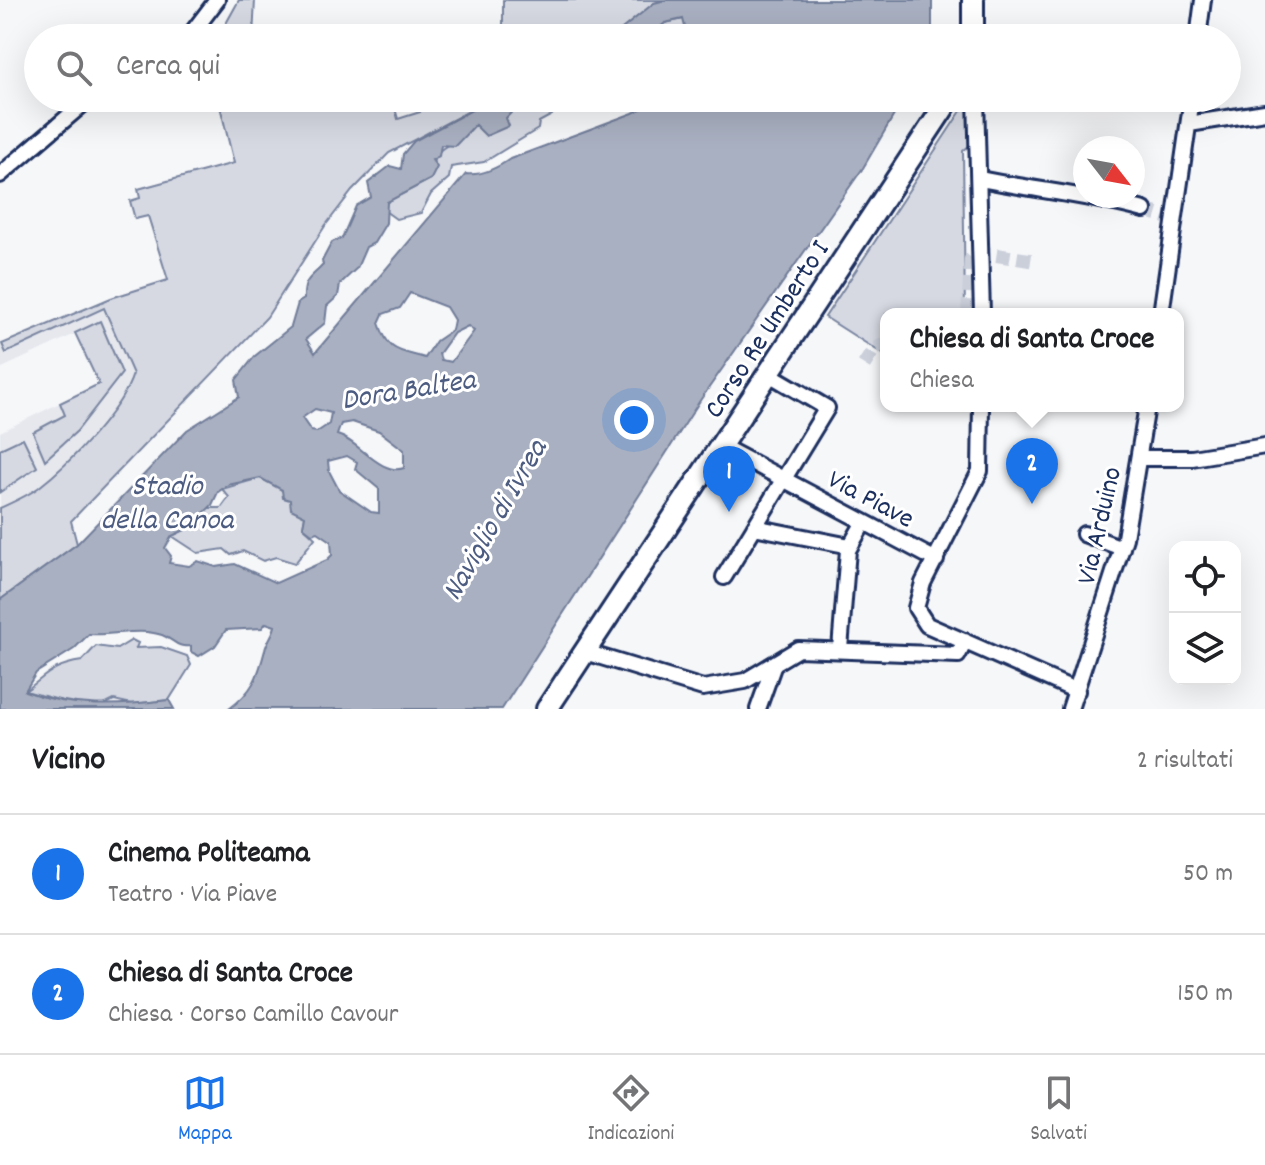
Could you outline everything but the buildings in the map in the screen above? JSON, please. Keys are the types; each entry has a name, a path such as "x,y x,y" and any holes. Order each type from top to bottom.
{"main road":[{"path":"973,0 973,24"},
{"name":"Corso Re Umberto I","path":"547,709 941,112"}],"street":[{"path":"199,24 217,0"},
{"path":"1200,24 1203,0"},
{"path":"0,175 74,112"},
{"path":"977,112 982,308"},
{"path":"1162,308 1170,218 1190,112"},
{"path":"1189,124 1265,112"},
{"path":"980,179 1064,196 1105,199 1144,210"},
{"name":"Via Piave","path":"724,577 827,408 769,374"},
{"path":"981,412 980,471 916,608 927,625 1077,691"},
{"name":"Via Arduino","path":"1070,709 1122,548 1146,412"},
{"name":"Via Piave","path":"721,446 936,560"},
{"path":"1140,458 1192,458 1265,446"},
{"path":"840,649 850,546 864,522"},
{"path":"754,527 850,546"},
{"path":"1084,534 1122,548"},
{"path":"585,652 703,688 745,681 773,667 786,653 798,649 882,649 958,655 965,641"},
{"path":"758,709 773,667"}],"shaded area":[{"path":"239,0 255,0 254,24 226,24"},
{"path":"503,0 666,0 655,3 629,24 503,24"},
{"path":"684,19 687,24 664,24"},
{"path":"221,112 396,112 398,119 420,112 467,112 389,153 352,191 325,226 267,317 71,521 77,544 0,600 0,508 38,488 64,466 118,404 133,374 104,308 6,353 2,344 111,298 168,280 148,216 135,219 130,201 140,198 138,189 234,163"},
{"path":"511,112 553,112 539,122 538,129 484,162 451,167 449,178 431,194 421,213 396,219 385,211 387,202 431,179 432,166 440,151 475,125 505,118"},
{"path":"960,112 972,112 970,145 963,151 965,308 880,308 880,352 825,317"},
{"path":"111,298 158,364 0,534 0,432 99,384 75,334 0,369 0,341 2,344"},
{"path":"100,321 122,373 77,431 45,460 33,432 65,415 60,403 99,384 75,333"},
{"path":"23,438 37,467 0,492 0,449"},
{"path":"260,478 279,487 305,516 303,527 315,538 295,563 276,557 263,561 243,551 231,555 224,549 198,553 172,536 189,528 207,508 221,508 229,497 222,489"},
{"path":"132,640 138,643 136,648 161,647 187,656 191,665 169,700 132,704 114,700 102,706 78,705 25,691 57,668 82,661 96,646 117,649"}],"water":[{"path":"666,0 932,0 932,24 684,24 683,19 664,24 628,24 654,3"},
{"path":"468,112 512,112 506,118 509,126 486,136 475,125 455,146 441,145 439,156 432,160 437,167 431,179 387,202 386,223 374,243 366,247 357,268 340,284 338,296 327,306 325,323 306,339 315,353 466,174 489,171 510,159 635,112 896,112 863,168 701,399 502,709 229,709 244,696 257,676 275,626 266,623 262,628 226,630 215,646 199,656 191,652 191,646 179,645 153,633 89,634 74,649 36,673 25,691 78,703 132,704 169,700 174,709 0,709 0,600 77,544 187,430 239,397 236,380 255,356 291,327 298,303 304,299 306,283 323,265 332,242 342,238 356,206 371,197 368,183 390,166 401,169 403,154 414,141","holes":["410,293 446,307 454,320 452,330 436,341 425,358 396,349 387,340 379,323 383,314 400,308","468,326 474,331 451,362 441,360 439,354 454,333","315,409 331,413 329,424 317,432 311,431 302,418","352,422 379,431 404,450 404,468 386,467 337,435 341,424","347,456 357,462 355,469 379,489 379,513 371,512 339,490 329,471 328,461","260,478 282,490 283,498 290,500 291,509 305,516 303,527 331,541 332,555 276,583 235,564 216,567 198,561 189,566 169,563 171,556 165,548 172,536 189,528 212,505 218,492 228,485"]}],"tunnel":[{"path":"1144,210 1167,217"},
{"path":"968,308 971,259 977,252 1036,261"},
{"path":"864,365 874,349 880,346"}],"place":[{"name":"Chiesa di Santa Croce","path":"1032,504"},
{"name":"Cinema Politeama","path":"729,512"}],"water label":[{"name":"Dora Baltea","path":"408,388"},
{"name":"Stadio della Canoa","path":"167,501"},
{"name":"Naviglio di Ivrea","path":"493,519"}]}
